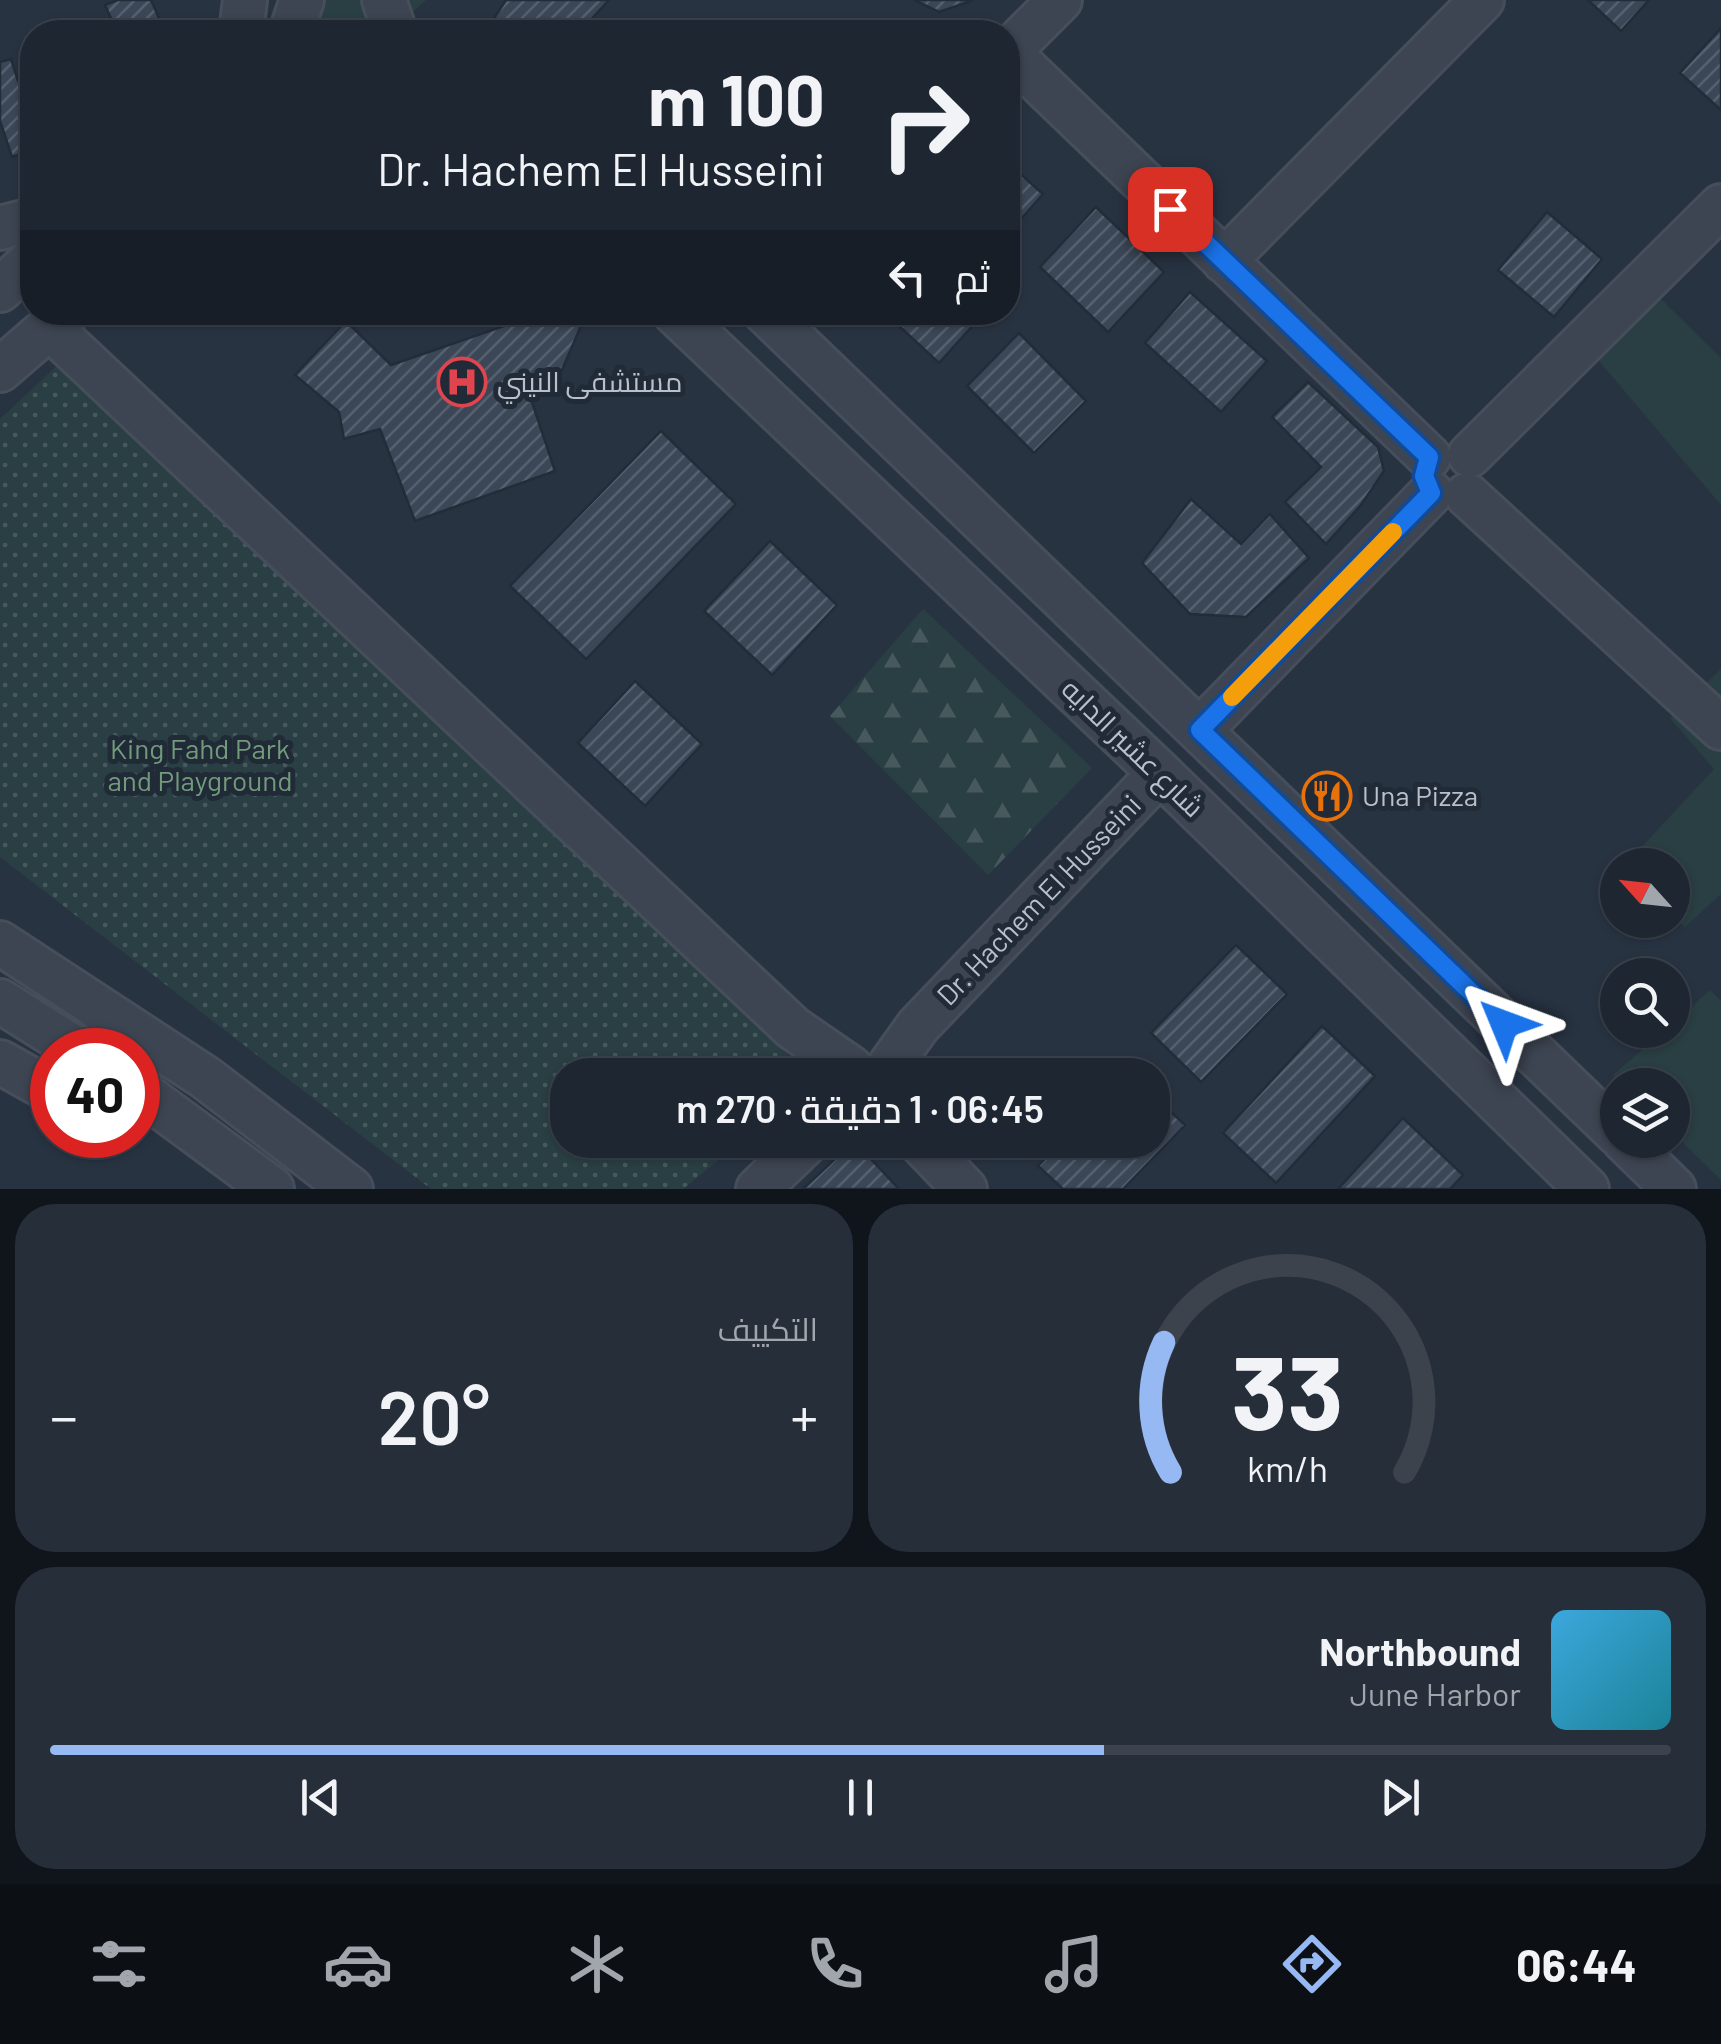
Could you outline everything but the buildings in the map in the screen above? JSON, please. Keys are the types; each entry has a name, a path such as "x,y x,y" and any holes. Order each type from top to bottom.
{"street":[{"path":"1020,40 1060,0"},
{"path":"1224,261 1482,0"},
{"path":"1020,64 1449,475 1714,707"},
{"path":"1200,730 1449,475 1721,206"},
{"path":"0,290 20,271"},
{"path":"0,370 52,325"},
{"path":"63,325 793,1028 836,1058"},
{"name":"شارع عشير الدايه","path":"688,325 1160,773 1587,1189"},
{"path":"706,342 723,325"},
{"path":"779,325 1600,1117"},
{"name":"Dr. Hachem El Husseini","path":"875,1058 918,1026 1160,773"},
{"path":"0,943 117,1028"},
{"path":"0,1001 43,1028"},
{"path":"160,1056 258,1114 351,1189"},
{"path":"0,1062 30,1079"},
{"path":"160,1106 272,1189"},
{"path":"758,1189 788,1158"},
{"path":"1642,1158 1674,1189"}],"green space":[{"path":"299,0 426,0 404,20 276,20"},
{"path":"1661,299 1721,358 1721,505 1594,355"},
{"name":"King Fahd Park and Playground","path":"60,363 791,1058 550,1058 550,1158 721,1158 683,1189 431,1189 0,857 0,419"},
{"path":"923,609 1092,768 988,875 830,716"},
{"path":"1721,669 1721,894 1690,922 1690,848 1641,848 1714,769 1670,718"},
{"path":"1710,990 1721,1001 1721,1180 1690,1150 1690,1068 1621,1068 1644,1048 1690,1048 1690,1008"}],"slow traffic":[{"path":"1232,697 1393,532"}],"place":[{"name":"مستشفى النيني","path":"462,382"},
{"name":"Una Pizza","path":"1327,796"}],"route":[{"path":"1170,209 1429,457 1424,476 1431,493 1200,730 1504,1024"}]}
